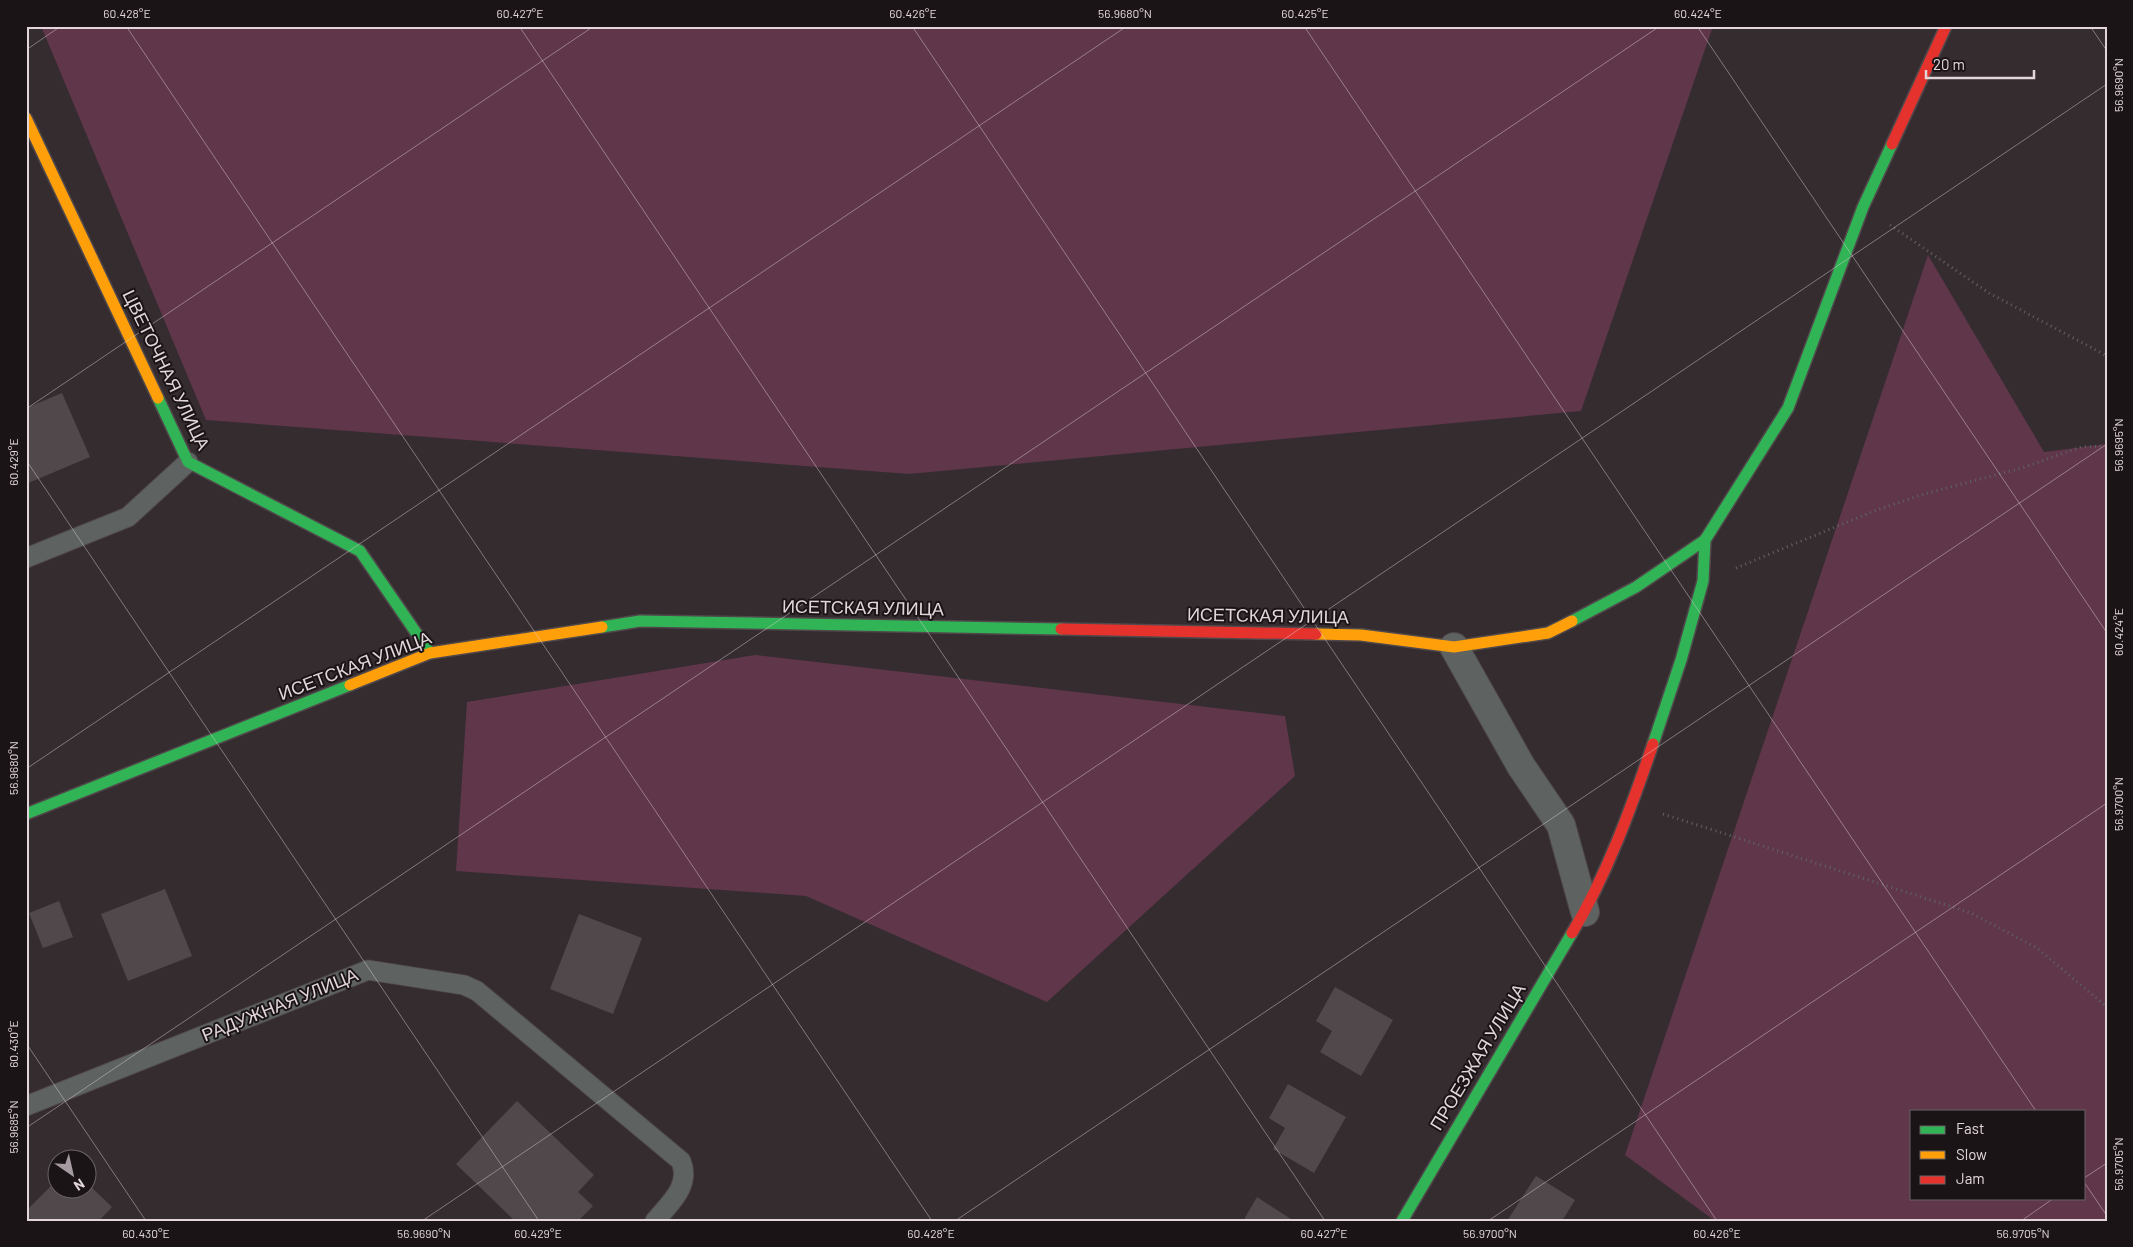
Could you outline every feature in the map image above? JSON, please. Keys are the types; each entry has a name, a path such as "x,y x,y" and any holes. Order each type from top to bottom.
{"main road":[{"path":"1705,540 1788,408 1862,207 1946,26"},
{"name":"ЦВЕТОЧНАЯ УЛИЦА","path":"26,118 188,462 360,552 430,653"},
{"name":"ПРОЕЗЖАЯ УЛИЦА","path":"1402,1221 1584,912 1632,805 1681,660 1703,581 1705,540"},
{"name":"ИСЕТСКАЯ УЛИЦА","path":"26,814 430,653 640,621 1361,635 1454,647 1548,633 1636,587 1705,540"}],"street":[{"path":"1454,647 1522,766 1562,825 1584,912"}],"lane":[{"path":"26,558 128,517 188,462"},
{"name":"РАДУЖНАЯ УЛИЦА","path":"26,1106 368,970 464,985 477,991 680,1161 684,1168 683,1185 655,1221"}],"path":[{"path":"1862,207 1989,293 2107,356"},
{"path":"1703,581 1874,511 1916,496 2022,468 2081,447 2107,446"},
{"path":"1632,805 1971,912 2037,948 2107,1007"}],"shaded area":[{"path":"41,26 1713,26 1581,411 909,474 206,420"},
{"path":"1928,255 2044,452 2107,444 2107,1221 1715,1221 1625,1155"},
{"path":"755,655 1285,716 1295,776 1047,1002 806,896 456,871 467,702"}],"building":[{"path":"62,393 90,457 26,484 26,408"},
{"path":"165,889 192,956 128,981 101,914"},
{"path":"59,901 73,937 43,948 29,913"},
{"path":"579,914 642,938 613,1014 550,989"},
{"path":"1335,987 1393,1020 1361,1076 1320,1052 1332,1031 1316,1021"},
{"path":"1288,1084 1346,1117 1314,1173 1273,1149 1285,1128 1269,1118"},
{"path":"517,1101 594,1175 578,1192 593,1206 578,1221 515,1221 456,1164"},
{"path":"1536,1176 1575,1200 1562,1221 1507,1221"},
{"path":"48,1189 48,1200 98,1200 98,1194 112,1207 99,1221 26,1221 26,1211"},
{"path":"1257,1197 1294,1221 1243,1221"}],"traffic: fast":[{"path":"1653,744 1681,660 1703,581 1705,540 1788,408 1863,207 1892,144"},
{"path":"158,398 188,462 360,551 430,653"},
{"path":"1572,621 1636,587 1705,540"},
{"path":"602,627 640,621 1061,629"},
{"path":"26,814 350,685"},
{"path":"1402,1221 1572,933"}],"traffic: slow":[{"path":"26,118 158,398"},
{"path":"1316,634 1361,635 1454,647 1548,633 1572,621"},
{"path":"350,685 430,653 602,627"}],"traffic: jam":[{"path":"1892,144 1946,26"},
{"path":"1061,629 1316,634"},
{"path":"1572,933 1607,865 1627,817 1653,744"}]}
